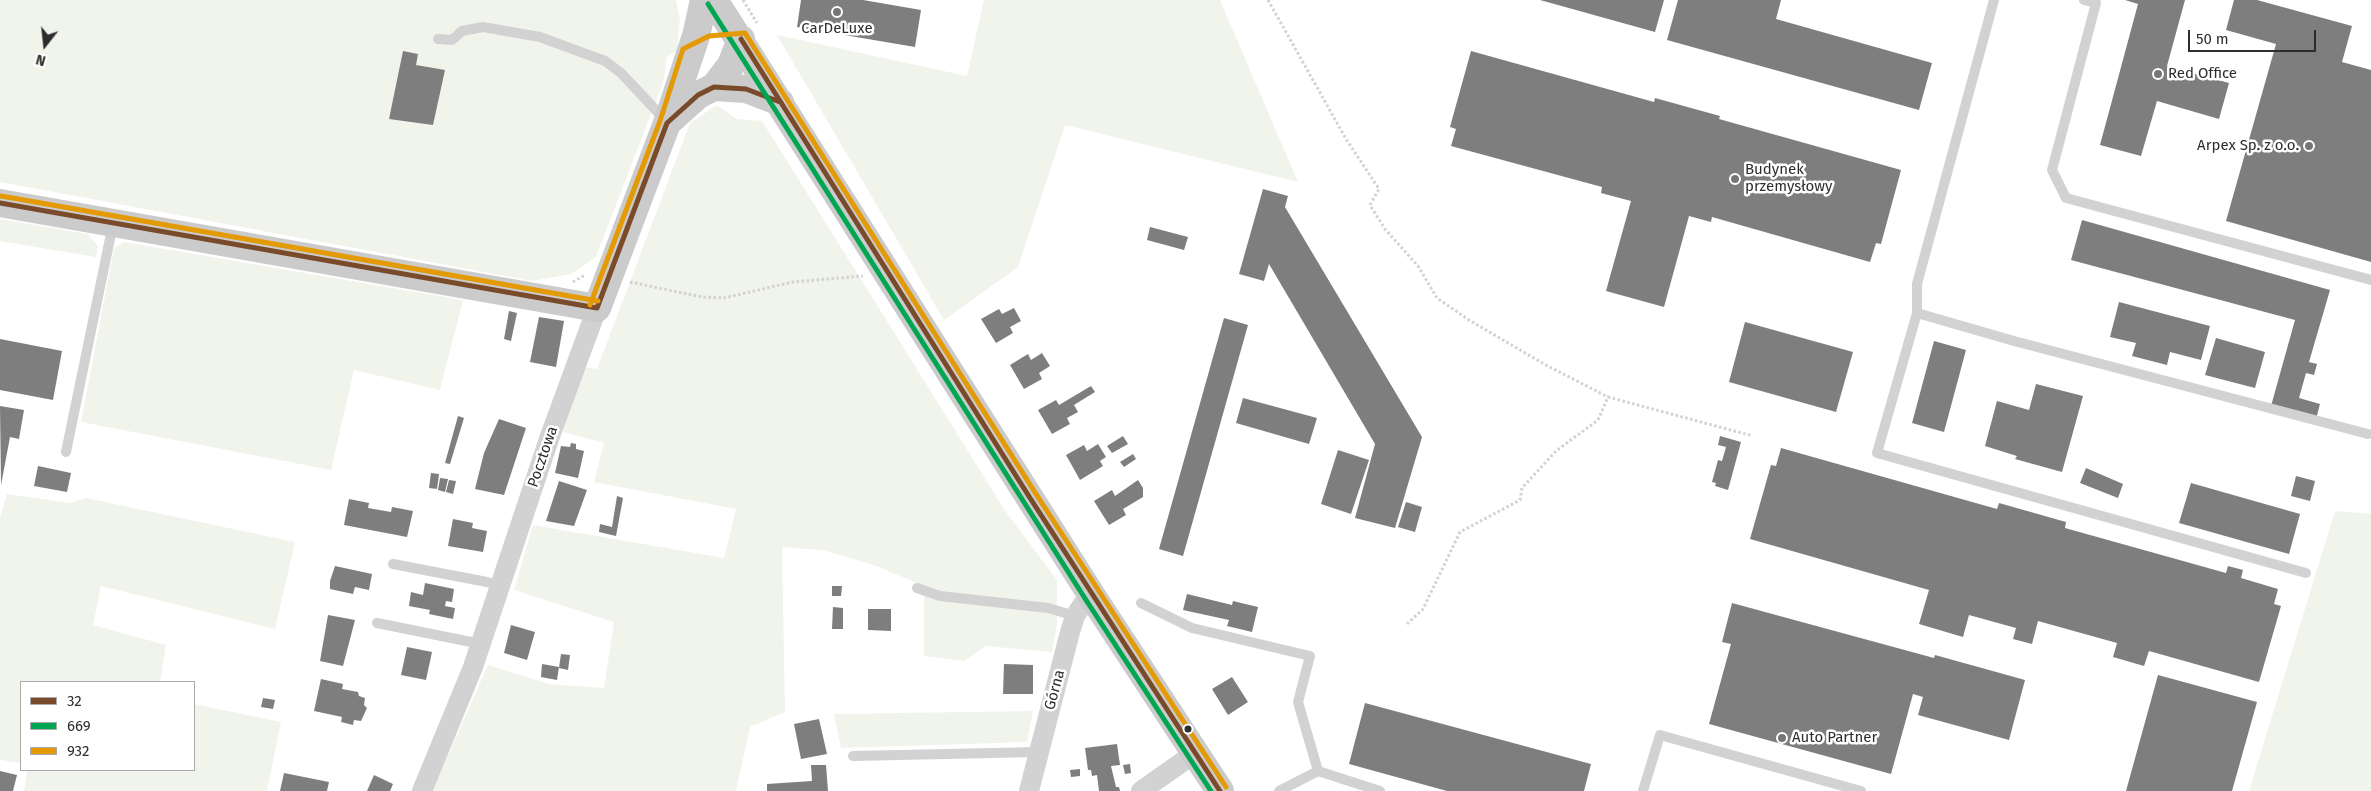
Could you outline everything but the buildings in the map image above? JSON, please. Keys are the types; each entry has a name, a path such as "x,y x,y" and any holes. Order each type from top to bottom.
{"street":[{"name":"Pocztowa","path":"422,791 457,710 481,644 549,439 596,308 667,123 690,53 704,0"},
{"path":"714,0 741,39 1092,596 1220,791"},
{"name":"Pocztowa","path":"667,123 698,95 714,87 731,65 741,39"},
{"path":"690,53 712,43 741,39"},
{"path":"714,87 746,89 780,102"},
{"path":"0,203 596,308"},
{"name":"Górna","path":"1028,791 1075,616 1083,604 1092,596"},
{"path":"1141,791 1195,753"}],"lane":[{"path":"1994,0 1916,284 1917,314 1877,453 2306,573"},
{"path":"2084,0 2096,3 2052,170 2066,198 2371,280"},
{"path":"438,39 452,40 462,31 483,27 550,41 605,61 621,73 667,123"},
{"path":"66,452 113,223"},
{"path":"1917,314 2368,434"},
{"path":"393,564 500,586"},
{"path":"916,588 940,596 1048,608 1075,616"},
{"path":"1141,603 1192,628 1310,656 1298,702 1318,771"},
{"path":"377,623 481,644"},
{"path":"1643,791 1660,734 1861,791"},
{"path":"853,756 1039,752"},
{"path":"1279,791 1318,771 1380,791"}],"path":[{"path":"1268,0 1346,139 1379,189 1370,205 1386,229 1418,266 1437,298 1469,320 1544,364 1608,397 1753,436"},
{"path":"569,284 591,270"},
{"path":"625,281 702,297 724,298 793,282 868,275"},
{"path":"1407,624 1423,609 1460,532 1520,500 1522,488 1556,451 1598,420 1608,397"}],"shaded area":[{"path":"0,0 676,0 680,20 677,51 667,57 663,83 596,257 571,274 532,281 0,182"},
{"path":"984,0 1220,0 1298,182 1065,125 1018,267 944,320 777,35 967,76"},
{"path":"717,105 737,119 762,121 1006,512 1057,580 1057,624 1052,652 986,646 964,661 924,656 924,586 871,564 822,550 782,547 785,712 750,727 736,791 432,791 488,665 549,684 604,688 614,622 514,590 533,525 724,558 736,509 594,482 604,443 563,432 583,367 597,369 690,123"},
{"path":"0,219 88,234 98,246 96,257 0,241"},
{"path":"124,242 463,300 440,390 354,370 331,470 81,422 114,248"},
{"path":"7,494 70,503 86,498 295,542 275,629 101,586 93,625 166,645 160,681 20,681 20,763 0,760 0,518"},
{"path":"2335,511 2371,514 2371,791 2249,791"},
{"path":"195,704 281,722 267,791 24,791 27,771 195,771"},
{"path":"1033,711 1027,742 841,748 834,714"}],"transit line":[{"name":"669","path":"708,4 1086,600 1211,791"},
{"name":"932","path":"590,305 660,121 683,49 709,36 745,33 1036,494 1226,787"},
{"name":"32","path":"741,39 1030,498 1220,791"},
{"name":"32","path":"597,308 667,123 698,95 714,87 746,89 780,102"},
{"name":"932","path":"1,196 598,301"},
{"name":"32","path":"0,203 597,308"}],"place":[{"name":"CarDeLuxe","path":"837,12"},
{"name":"Red Office","path":"2158,74"},
{"name":"Arpex Sp. z o.o.","path":"2309,146"},
{"name":"Budynek przemysłowy","path":"1735,179"},
{"name":"Auto Partner","path":"1782,738"}]}
